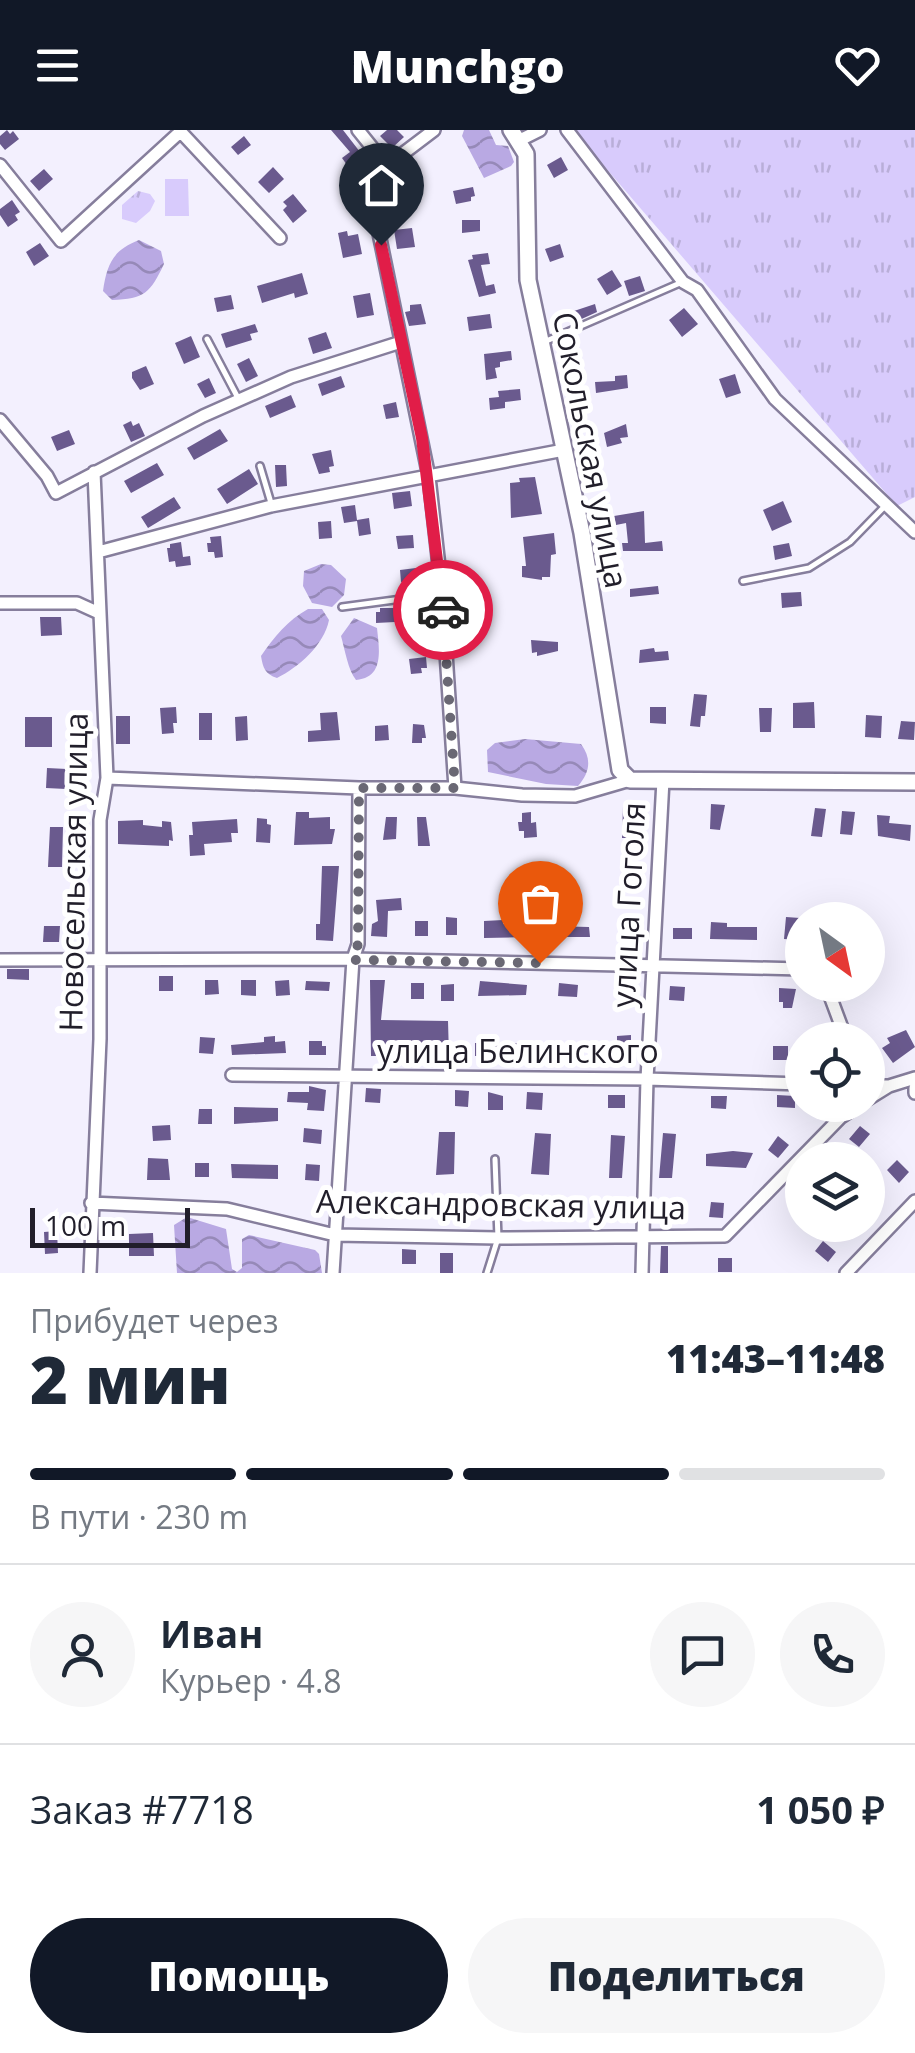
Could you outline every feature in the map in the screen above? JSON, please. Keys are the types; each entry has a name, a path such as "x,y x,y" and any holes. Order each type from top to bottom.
{"street":[{"path":"358,130 387,166"},
{"path":"434,130 368,180 428,477 442,594 455,788"},
{"path":"515,135 540,130"},
{"path":"568,130 683,282 697,290 774,399 915,532"},
{"path":"0,165 61,241 180,131 280,238"},
{"name":"Сокольская улица","path":"515,135 526,154 528,280 582,533 620,770 630,780"},
{"path":"0,420 47,476 56,493 291,377 401,342"},
{"path":"98,552 271,506 564,450"},
{"name":"Новосельская улица","path":"90,1273 100,962 100,820 108,778 94,472"},
{"path":"0,603 76,603 98,613"},
{"path":"108,778 455,788 575,796 630,780 915,782"},
{"name":"улица Гоголя","path":"642,1273 646,1079 663,780"},
{"path":"333,1273 344,1078 353,960 358,944 359,788"},
{"path":"0,960 353,960 785,968"},
{"name":"улица Белинского","path":"232,1075 785,1083"},
{"path":"885,1088 915,1078"},
{"name":"Александровская улица","path":"91,1203 227,1208 335,1235 725,1236 836,1122"},
{"path":"846,1273 915,1201"}],"lane":[{"path":"541,343 683,282"},
{"path":"206,340 240,401"},
{"path":"260,466 271,506"},
{"path":"743,581 809,568 850,542 885,506"},
{"path":"342,608 442,594"},
{"path":"486,1273 498,1238 495,1159"}],"green space":[{"path":"573,130 915,130 915,497 897,506"},
{"path":"165,179 188,179 189,216 165,216"},
{"path":"138,191 150,194 155,201 150,211 136,223 122,219 122,205"}],"water":[{"path":"464,130 489,130 496,145 508,146 514,162 484,178 462,136"},
{"path":"139,240 161,251 164,264 145,292 112,300 103,291 109,266 117,253"},
{"path":"321,564 331,565 346,579 344,595 332,607 312,603 303,586 304,571"},
{"path":"308,609 322,609 329,620 322,638 294,668 277,678 265,670 261,656 294,618"},
{"path":"354,618 377,628 379,644 376,668 372,674 356,680 341,636"},
{"path":"525,739 581,744 588,765 578,786 488,772 487,750 495,743"},
{"path":"187,1217 226,1229 232,1269 237,1272 242,1268 242,1239 249,1235 315,1250 322,1273 177,1273 174,1225"}],"building":[{"path":"7,130 19,139 5,150 0,136"},
{"path":"331,130 343,130 367,161 352,172 342,158 350,152"},
{"path":"387,130 397,130 404,137 392,148 380,136"},
{"path":"244,136 251,145 238,155 231,147"},
{"path":"561,157 568,170 554,178 547,165"},
{"path":"273,167 284,179 269,193 258,182"},
{"path":"44,169 53,179 39,191 30,181"},
{"path":"473,187 475,196 471,201 456,204 453,191"},
{"path":"293,194 307,211 293,223 283,210 287,206 283,202"},
{"path":"12,200 20,212 15,215 18,220 8,227 0,209"},
{"path":"462,220 480,220 480,231 462,233"},
{"path":"412,228 415,247 397,249 394,230"},
{"path":"347,231 348,236 358,234 362,254 343,258 338,233"},
{"path":"40,243 49,256 34,266 26,252"},
{"path":"560,244 564,257 550,262 545,249"},
{"path":"488,253 490,264 481,265 486,286 494,284 496,293 479,297 468,260 473,259 472,255"},
{"path":"612,270 622,286 607,295 597,279"},
{"path":"302,273 308,294 295,298 294,293 262,303 257,286"},
{"path":"640,276 645,291 629,296 624,281"},
{"path":"370,293 374,315 357,318 353,296"},
{"path":"231,295 234,309 217,312 214,298"},
{"path":"421,304 426,324 409,326 405,312 410,311 410,305"},
{"path":"595,304 597,312 575,322 571,312"},
{"path":"684,308 698,324 682,337 669,320"},
{"path":"490,314 492,328 469,331 467,317"},
{"path":"255,324 258,332 250,334 252,340 226,348 221,334"},
{"path":"326,332 332,348 313,354 308,338"},
{"path":"191,336 200,357 184,364 175,343"},
{"path":"511,351 512,360 500,362 500,367 495,368 497,378 486,380 484,354"},
{"path":"249,358 258,376 246,382 237,364"},
{"path":"146,366 154,384 140,390 132,372"},
{"path":"735,374 741,393 726,398 719,379"},
{"path":"627,375 628,388 596,393 595,382 615,381 615,376"},
{"path":"341,376 345,387 322,396 318,384"},
{"path":"209,378 216,393 205,398 197,384"},
{"path":"520,389 521,400 505,402 505,408 490,410 489,398 499,397 498,391"},
{"path":"291,395 296,407 270,418 265,406"},
{"path":"396,402 399,417 386,419 383,405"},
{"path":"131,421 133,426 139,423 145,436 131,442 123,425"},
{"path":"626,424 628,437 607,447 604,433"},
{"path":"220,429 228,441 194,460 187,448"},
{"path":"69,430 75,444 57,451 51,437"},
{"path":"331,450 334,466 329,467 330,472 319,474 312,454"},
{"path":"157,463 164,475 131,493 124,481"},
{"path":"275,465 286,465 287,486 276,487"},
{"path":"249,469 258,484 227,504 217,489"},
{"path":"535,477 542,514 511,518 510,483"},
{"path":"410,491 412,506 394,509 392,493"},
{"path":"174,497 181,508 148,528 141,517"},
{"path":"783,501 792,522 772,531 763,510"},
{"path":"355,505 357,520 369,518 371,534 359,536 357,521 344,523 341,507"},
{"path":"644,511 645,543 662,541 663,551 623,551 622,543 628,543 626,523 616,525 614,516"},
{"path":"331,521 332,538 319,539 318,522"},
{"path":"554,533 556,554 551,555 550,577 522,577 522,566 526,566 523,537"},
{"path":"413,535 414,548 398,549 396,536"},
{"path":"221,536 223,557 215,558 214,552 208,552 207,543 211,543 210,537"},
{"path":"181,542 183,557 190,556 191,565 176,567 175,561 169,562 167,548"},
{"path":"789,543 792,556 775,560 773,546"},
{"path":"416,568 418,580 401,582 400,570"},
{"path":"658,586 659,594 630,597 630,589"},
{"path":"801,592 802,606 782,608 781,593"},
{"path":"380,608 395,608 395,622 376,623"},
{"path":"421,615 422,629 402,632 400,618"},
{"path":"40,617 61,617 62,635 41,636"},
{"path":"531,640 558,642 558,651 537,656 537,652 532,653"},
{"path":"654,648 655,652 668,651 669,660 639,663 640,650"},
{"path":"426,657 427,668 411,674 409,659"},
{"path":"694,694 707,695 700,727 690,726"},
{"path":"814,702 815,728 793,728 793,703"},
{"path":"176,707 174,733 162,734 160,708"},
{"path":"650,707 666,707 666,724 650,723"},
{"path":"759,708 772,708 771,732 760,732"},
{"path":"337,712 340,740 308,742 308,731 321,730 320,713"},
{"path":"199,713 212,713 212,740 199,740"},
{"path":"866,715 882,716 881,738 865,737"},
{"path":"116,716 130,716 130,744 116,744"},
{"path":"247,716 248,740 236,741 235,717"},
{"path":"25,717 52,717 52,747 25,747"},
{"path":"901,721 915,722 914,740 898,739"},
{"path":"413,724 424,725 426,738 422,738 422,743 412,743"},
{"path":"388,725 389,740 375,741 375,726"},
{"path":"47,768 67,769 66,789 46,788"},
{"path":"711,804 725,805 720,830 710,829"},
{"path":"623,807 632,807 632,817 637,817 632,838 622,838"},
{"path":"815,808 826,809 822,837 811,836"},
{"path":"842,811 855,812 852,835 840,834"},
{"path":"296,812 309,812 309,818 330,817 330,829 335,829 332,844 294,845"},
{"path":"531,812 537,837 524,838 518,822 522,822 522,813"},
{"path":"877,815 890,816 889,823 911,825 910,841 878,836"},
{"path":"386,817 397,817 396,839 383,840"},
{"path":"417,817 426,817 430,846 418,846"},
{"path":"257,818 267,819 271,825 270,843 256,842"},
{"path":"237,819 238,833 231,833 232,842 204,844 205,855 190,856 192,822"},
{"path":"143,820 143,825 162,827 162,821 171,822 173,841 169,840 169,846 118,844 118,821"},
{"path":"50,827 63,827 62,867 48,867"},
{"path":"322,866 339,866 333,941 316,940"},
{"path":"401,898 402,910 388,911 387,937 371,936 372,924 378,921 376,900"},
{"path":"446,917 457,918 457,935 446,935"},
{"path":"503,920 503,924 526,927 526,937 484,938 484,921"},
{"path":"415,921 428,921 428,936 415,936"},
{"path":"711,922 727,923 727,927 757,927 757,940 710,939"},
{"path":"44,926 60,926 59,942 43,942"},
{"path":"550,926 589,927 590,937 550,937"},
{"path":"673,928 692,928 692,939 673,939"},
{"path":"7,969 29,969 29,980 7,979"},
{"path":"159,976 173,976 173,991 159,991"},
{"path":"205,980 218,980 219,994 205,995"},
{"path":"241,980 256,980 256,996 241,995"},
{"path":"289,980 290,995 276,996 275,981"},
{"path":"370,980 385,980 381,1020 448,1021 449,1056 371,1056"},
{"path":"306,981 330,982 329,991 305,990"},
{"path":"480,981 527,985 526,995 478,996"},
{"path":"411,983 424,983 424,999 411,999"},
{"path":"559,983 578,985 577,997 558,996"},
{"path":"454,984 454,1001 441,1001 441,985"},
{"path":"621,984 634,986 631,1001 618,1000"},
{"path":"670,986 685,987 684,1001 669,1000"},
{"path":"779,988 785,988 785,1002 793,1002 792,1008 783,1008 783,1002 779,1002"},
{"path":"906,1030 915,1047 893,1063 885,1052 890,1043 887,1038"},
{"path":"631,1035 631,1049 617,1049 617,1036"},
{"path":"275,1036 275,1042 285,1041 286,1053 232,1055 231,1045 264,1042 264,1037"},
{"path":"200,1037 215,1038 213,1054 199,1053"},
{"path":"309,1041 322,1041 326,1055 309,1055"},
{"path":"475,1043 518,1043 518,1056 475,1056"},
{"path":"773,1046 785,1046 785,1060 773,1060"},
{"path":"309,1086 326,1090 324,1111 307,1110 308,1103 287,1102 288,1092 309,1092"},
{"path":"366,1088 381,1089 380,1103 365,1102"},
{"path":"455,1090 469,1091 468,1107 455,1106"},
{"path":"488,1092 503,1096 503,1110 488,1110"},
{"path":"527,1092 543,1093 542,1110 526,1109"},
{"path":"608,1095 625,1095 625,1108 608,1108"},
{"path":"777,1095 785,1095 785,1107 777,1107"},
{"path":"711,1096 727,1096 726,1109 711,1108"},
{"path":"234,1107 278,1108 278,1121 234,1124"},
{"path":"199,1109 212,1109 212,1124 198,1124"},
{"path":"170,1125 171,1140 153,1141 152,1126"},
{"path":"860,1126 870,1134 863,1142 849,1139"},
{"path":"304,1128 322,1130 321,1144 303,1142"},
{"path":"439,1132 455,1132 454,1174 436,1175"},
{"path":"535,1133 551,1134 549,1175 531,1174"},
{"path":"663,1133 676,1134 672,1178 659,1178"},
{"path":"611,1135 625,1136 622,1178 609,1178"},
{"path":"778,1136 785,1142 778,1158 768,1150"},
{"path":"753,1153 746,1168 706,1166 706,1154"},
{"path":"148,1158 168,1159 170,1180 147,1180"},
{"path":"897,1160 909,1172 899,1183 887,1170"},
{"path":"195,1163 209,1163 209,1177 195,1177"},
{"path":"231,1164 278,1165 278,1179 232,1178"},
{"path":"306,1164 320,1165 319,1181 305,1180"},
{"path":"361,1202 376,1203 375,1216 360,1215"},
{"path":"711,1202 724,1203 723,1218 709,1217"},
{"path":"604,1205 618,1206 618,1220 604,1220"},
{"path":"551,1206 567,1206 567,1221 551,1221"},
{"path":"57,1231 58,1253 45,1254 44,1232"},
{"path":"153,1233 154,1256 129,1256 129,1234"},
{"path":"824,1242 836,1252 828,1262 815,1251"},
{"path":"661,1246 668,1246 668,1273 660,1273"},
{"path":"402,1249 416,1250 416,1264 402,1264"},
{"path":"440,1253 453,1253 453,1273 440,1273"},
{"path":"718,1258 732,1258 732,1272 718,1272"}],"way so far":[{"path":"443,610 455,788 359,788 358,944 353,960 540,963"}],"route":[{"path":"381,245 422,438 443,610"}]}
